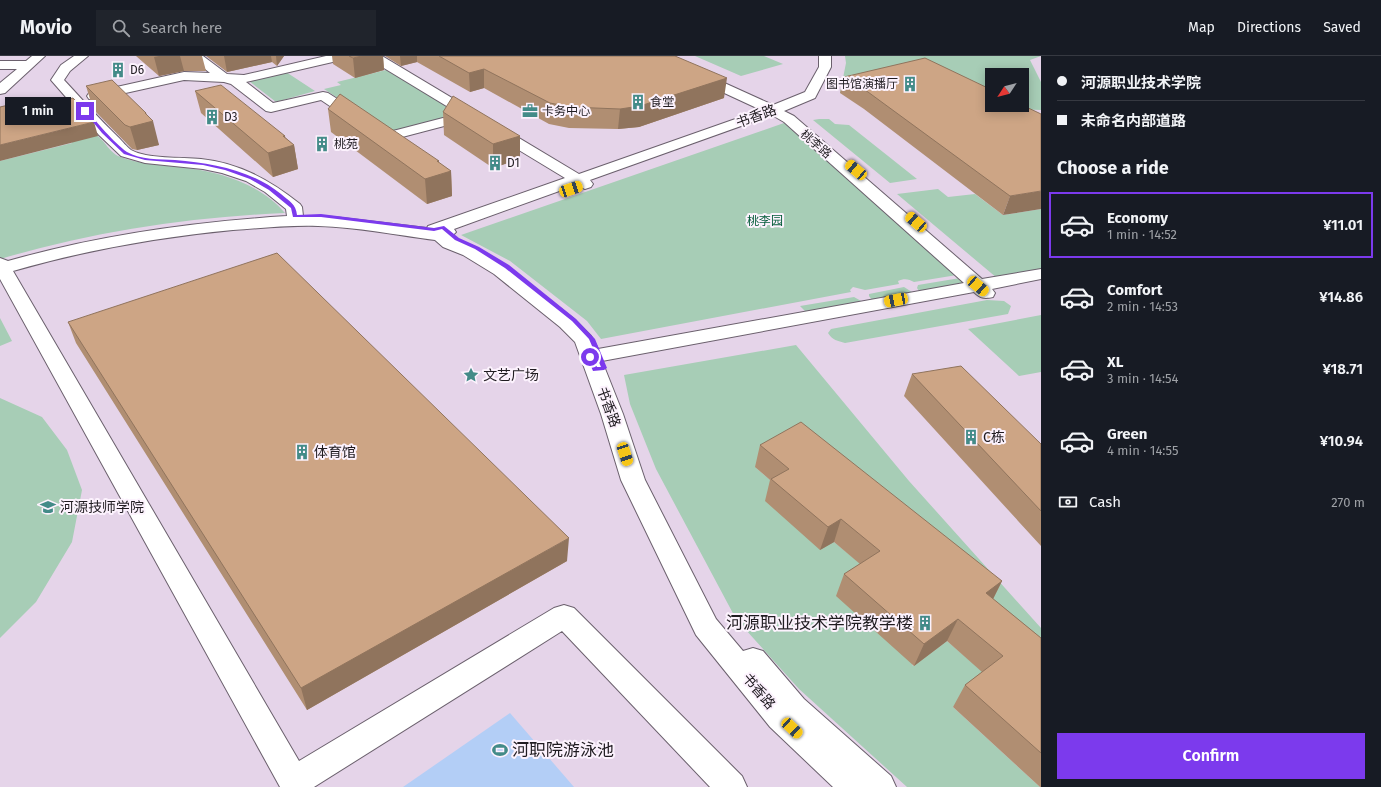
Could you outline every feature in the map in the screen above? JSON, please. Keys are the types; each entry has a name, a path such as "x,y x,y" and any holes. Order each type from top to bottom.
{"street":[{"path":"0,82 26,62 39,56"},
{"path":"82,56 65,68 57,80 104,132 126,153 145,159 203,164 226,169 251,178 271,189 294,207 296,219"},
{"path":"195,56 271,108 319,96 325,96 387,137 443,122"},
{"path":"205,56 229,78"},
{"path":"373,56 583,181"},
{"path":"380,56 583,181"},
{"name":"桃李路","path":"655,56 706,81 778,111 990,291"},
{"name":"桃李路","path":"666,56 706,81"},
{"name":"书香路","path":"778,111 810,95 825,67 825,56"},
{"name":"书香路","path":"441,231 817,97 832,68 831,56"},
{"path":"74,99 184,76 229,78 330,57"},
{"path":"0,65 26,62"},
{"path":"0,90 26,62"},
{"path":"441,231 296,219 116,240 1,265 294,782 564,616 731,787"},
{"name":"书香路","path":"441,231 477,248 507,266 574,320 592,339 597,363 633,480 706,627 781,718 856,787"},
{"path":"990,291 1041,274"},
{"path":"597,363 990,291 1041,288"},
{"name":"书香路","path":"597,363 623,414 645,480 721,624 794,708 880,787"}],"shaded area":[{"path":"0,56 1041,56 1041,787 0,787"}],"green space":[{"path":"695,56 764,56 783,64 741,76"},
{"path":"845,56 1041,56 1030,60 1041,82 1041,110 1029,110 1029,68 985,68 985,108 840,93 846,63"},
{"path":"386,70 460,114 392,134 324,89 341,85 337,82"},
{"path":"286,72 315,91 276,102 249,81"},
{"path":"69,106 118,156 143,163 200,170 227,177 265,195 276,203 285,213 213,218 141,227 70,241 0,259 0,161 72,143"},
{"path":"829,119 835,124 849,125 917,179 890,183 813,120"},
{"name":"桃李园","path":"784,123 957,275 914,282 902,279 898,281 899,284 865,290 853,287 850,290 851,292 601,339 587,321 510,261 461,235"},
{"path":"938,189 948,197 975,194 1003,215 1041,209 1041,269 997,278 897,194"},
{"path":"960,278 966,283 919,291 917,288 918,285"},
{"path":"904,287 912,292 872,300 869,296 869,294"},
{"path":"854,297 863,302 806,312 800,306"},
{"path":"987,300 1004,301 1011,306 1008,314 845,343 833,339 828,333 831,329"},
{"path":"1041,315 1041,372 1019,376 968,329"},
{"path":"0,318 12,341 0,346"},
{"path":"796,345 909,481 1041,628 1041,671 755,467 783,491 834,542 872,573 913,666 947,641 990,678 953,707 1040,787 907,787 799,689 736,619 656,469 630,404 624,375"},
{"path":"0,398 42,417 67,450 82,490 72,542 36,602 0,638"}],"water":[{"name":"河职院游泳池","path":"510,713 574,787 403,787"}],"building":[{"path":"349,56 362,56 353,58"},
{"path":"439,56 675,56 727,78 640,106 620,109 570,107 550,103 484,69 469,73"},
{"path":"925,58 985,87 985,112 1029,112 1029,108 1041,114 1041,191 1010,196 868,92 844,77"},
{"path":"112,80 153,121 130,127 125,125 86,86"},
{"path":"221,85 285,136 283,136 294,145 268,153 195,91"},
{"path":"340,94 439,161 437,161 451,171 425,179 328,109"},
{"path":"453,96 520,136 493,144 443,112"},
{"path":"39,98 46,105 73,98 94,122 0,145 0,107"},
{"name":"体育馆","path":"277,253 569,538 301,688 68,322"},
{"path":"961,366 1041,444 1041,511 912,374"},
{"name":"河源职业技术学院教学楼","path":"801,422 1002,581 986,593 1041,638 1041,753 965,685 1003,656 958,619 924,644 844,574 880,551 841,519 828,527 771,479 789,469 760,445"}],"place":[{"name":"D6","path":"118,70"},
{"name":"图书馆演播厅","path":"910,84"},
{"name":"食堂","path":"638,102"},
{"name":"卡务中心","path":"530,111"},
{"name":"D3","path":"212,117"},
{"name":"桃苑","path":"322,144"},
{"name":"D1","path":"495,163"},
{"name":"文艺广场","path":"471,375"},
{"name":"C栋","path":"971,437"},
{"name":"体育馆","path":"302,452"},
{"name":"河源技师学院","path":"48,507"},
{"name":"河源职业技术学院教学楼","path":"925,623"},
{"name":"河职院游泳池","path":"500,750"}],"route":[{"path":"85,111 126,153 145,159 203,164 226,169 251,178 271,189 294,207 295,216 321,216 434,230 442,227 457,239 477,248 507,266 574,320 592,339 604,368 595,370 590,357"}]}
